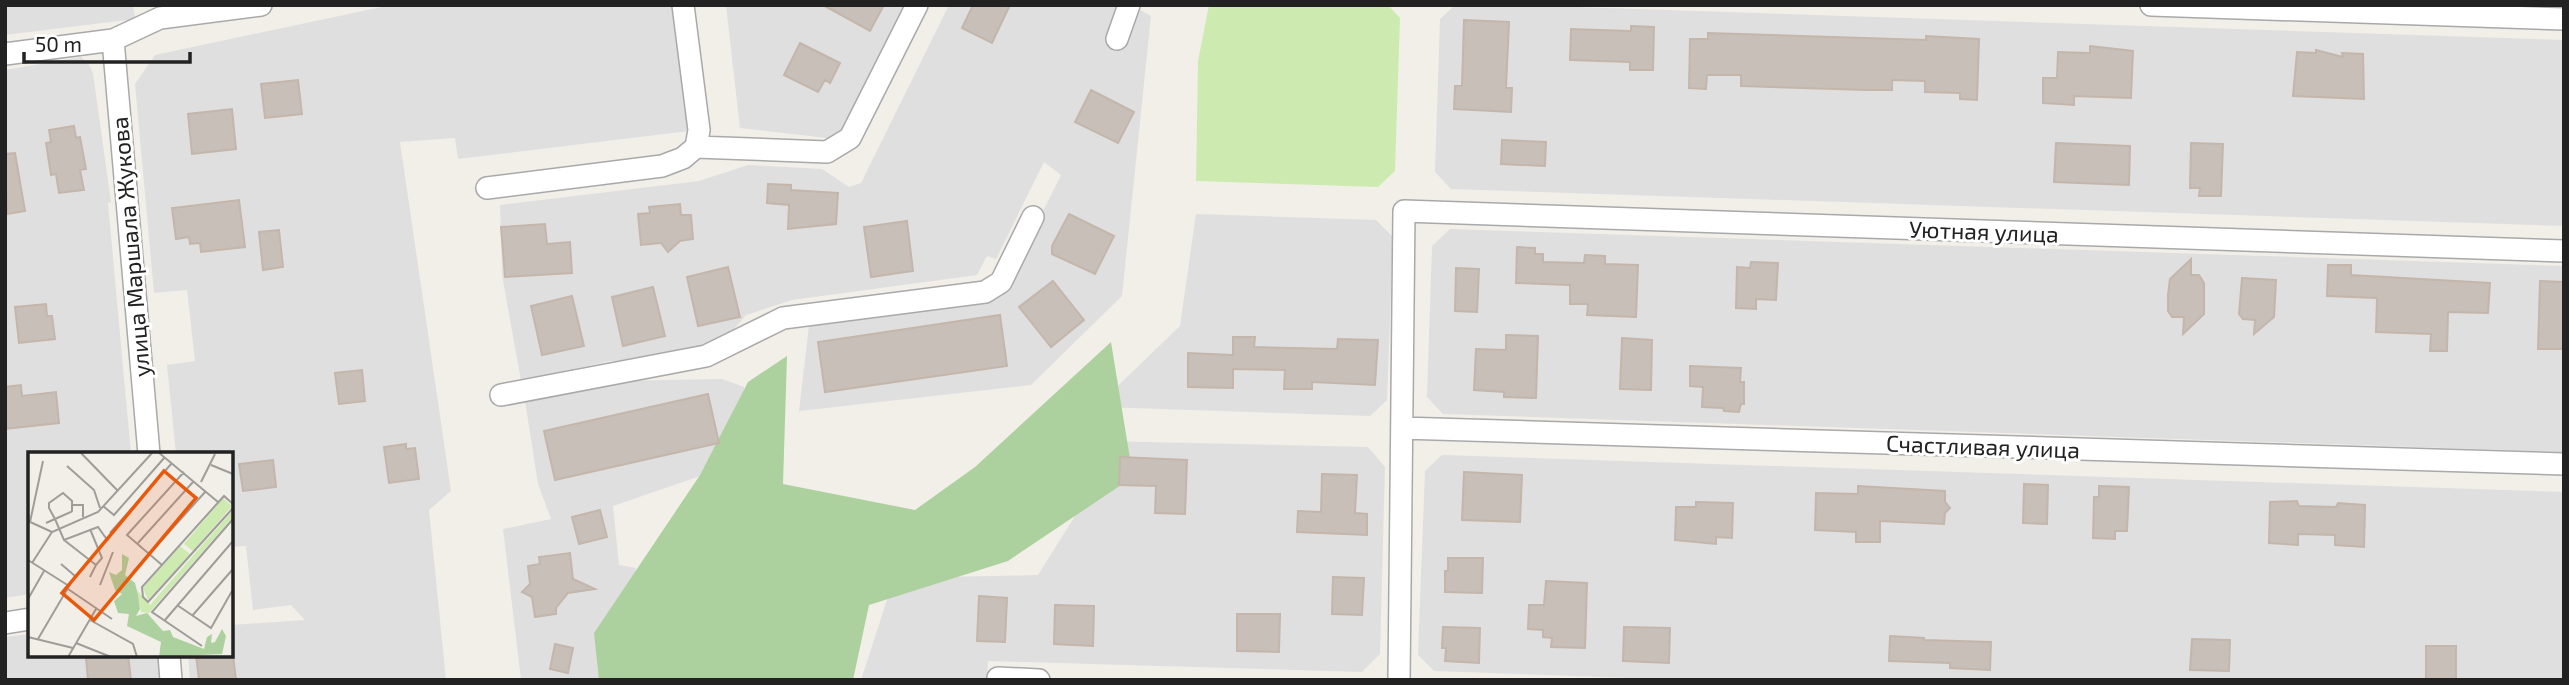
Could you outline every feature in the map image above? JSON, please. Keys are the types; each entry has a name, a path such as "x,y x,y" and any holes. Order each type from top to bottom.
{"street":[{"path":"5,54 113,40 159,12 261,5"},
{"path":"487,188 662,166 683,158 696,147 699,130 683,5"},
{"path":"696,147 827,152 849,138 917,5"},
{"path":"1117,39 1129,5"},
{"path":"2151,5 2564,19"},
{"name":"улица Маршала Жукова","path":"113,40 149,452"},
{"name":"Уютная улица","path":"1402,428 1404,212 2564,250"},
{"path":"501,395 706,356 783,318 985,292 1001,282 1033,217"},
{"path":"1399,680 1402,428"},
{"name":"Счастливая улица","path":"1402,428 2564,464"},
{"path":"5,623 28,619"},
{"path":"169,657 171,680"},
{"path":"999,678 1039,680"}],"shaded area":[{"path":"5,5 133,5 135,19 5,35"},
{"path":"391,5 674,5 689,131 458,159 455,138 400,142 451,491 429,510 446,680 190,680 188,657 233,657 233,625 305,620 291,605 253,610 246,546 233,547 233,452 176,452 167,365 195,361 187,290 154,293 135,84 155,55"},
{"path":"726,5 904,5 839,136 835,139 740,128"},
{"path":"949,5 1131,5 1151,16 1122,296 1031,385 799,411 809,325 1003,291 1061,175 1044,162 996,259 987,256 977,275 792,300 746,315 722,343 722,359 610,361 521,381 502,275 500,205 699,181 748,165 822,169 849,187 861,183"},
{"path":"1455,5 2564,40 2564,226 1451,189 1435,172 1440,19"},
{"path":"81,57 93,73 111,202 108,203 131,452 28,452 28,594 5,598 5,70"},
{"path":"1196,214 1376,220 1393,237 1387,400 1370,416 1102,407 1103,400 1180,326"},
{"path":"1450,229 2564,266 2564,452 1443,414 1427,397 1432,246"},
{"path":"722,379 744,387 744,397 712,472 613,506 619,565 636,568 631,602 646,680 521,680 503,529 551,519 538,484 525,401 613,381"},
{"path":"1099,441 1368,447 1385,467 1380,654 1362,672 988,661 987,680 861,680 894,578 1038,575 1090,492"},
{"path":"1442,455 2564,492 2564,680 1687,680 1434,671 1418,655 1425,471"},
{"path":"28,634 28,657 159,657 161,680 5,680 5,637"}],"green space":[{"path":"1209,5 1388,5 1400,18 1395,171 1378,187 1196,181 1198,61"},
{"path":"1111,342 1133,477 1008,561 869,605 853,680 599,680 594,633 700,475 748,382 787,356 783,484 915,510 975,467"}],"building":[{"path":"823,5 884,5 870,31"},
{"path":"973,5 1010,5 992,43 962,28"},
{"path":"1464,20 1509,22 1506,88 1512,88 1511,112 1454,109 1455,86 1462,86"},
{"path":"1631,26 1654,27 1653,70 1630,70 1630,62 1570,60 1571,29 1631,31"},
{"path":"1708,33 1926,40 1926,36 1979,39 1977,100 1960,99 1960,93 1925,92 1925,81 1892,80 1892,90 1866,90 1741,86 1741,75 1707,75 1706,89 1689,88 1690,39 1708,39"},
{"path":"800,43 840,63 830,83 825,80 818,92 784,75"},
{"path":"2090,46 2133,51 2131,98 2074,96 2074,105 2043,103 2043,78 2057,78 2058,52 2090,53"},
{"path":"2316,50 2343,57 2342,53 2363,54 2364,99 2293,96 2297,52 2316,53"},
{"path":"298,80 302,114 265,118 261,84"},
{"path":"1091,90 1134,112 1118,143 1075,122"},
{"path":"232,109 236,149 192,154 188,114"},
{"path":"74,126 76,138 80,137 86,169 80,170 84,190 59,193 56,174 51,175 46,143 51,142 49,130"},
{"path":"1502,140 1546,142 1545,166 1501,164"},
{"path":"2056,143 2130,146 2129,185 2054,182"},
{"path":"2191,143 2223,144 2221,196 2199,196 2200,188 2190,188"},
{"path":"15,153 25,211 7,214 5,154"},
{"path":"768,184 791,185 791,190 838,193 836,224 788,229 789,205 767,203"},
{"path":"239,200 245,247 201,252 200,243 190,244 189,237 176,239 172,208"},
{"path":"680,204 681,215 691,215 693,239 680,241 668,252 661,243 641,245 638,214 650,213 649,207"},
{"path":"1069,214 1114,236 1095,274 1052,254 1052,246"},
{"path":"907,221 913,271 871,277 864,227"},
{"path":"545,224 547,244 570,242 572,273 505,277 501,227"},
{"path":"279,230 283,267 263,270 259,232"},
{"path":"1517,247 1535,248 1535,254 1543,254 1543,262 1584,263 1585,255 1605,256 1605,264 1638,265 1636,317 1587,315 1588,304 1570,304 1570,285 1516,283"},
{"path":"2191,259 2191,275 2199,275 2204,283 2204,314 2183,334 2184,317 2172,317 2168,311 2168,295 2170,279"},
{"path":"1751,262 1778,263 1776,300 1756,299 1756,309 1736,308 1737,267 1750,268"},
{"path":"2328,265 2351,265 2351,275 2490,283 2488,313 2448,312 2447,351 2430,351 2431,334 2376,332 2377,298 2327,296"},
{"path":"728,267 740,317 698,326 687,277"},
{"path":"1456,268 1479,269 1477,312 1455,311"},
{"path":"2242,278 2276,280 2274,317 2254,334 2255,320 2243,319 2239,314"},
{"path":"1053,281 1084,320 1051,347 1019,307"},
{"path":"2540,281 2564,282 2564,349 2538,349"},
{"path":"653,287 665,336 623,346 612,297"},
{"path":"572,296 584,346 542,355 531,306"},
{"path":"46,304 47,316 52,316 55,339 19,343 15,307"},
{"path":"1000,315 1007,366 825,392 818,342"},
{"path":"1506,335 1538,336 1536,398 1504,397 1504,392 1474,390 1476,349 1506,350"},
{"path":"1233,337 1255,337 1254,347 1337,349 1338,339 1378,340 1375,385 1312,382 1312,389 1284,389 1285,370 1233,369 1233,388 1188,387 1188,353 1233,355"},
{"path":"1622,338 1652,340 1651,390 1620,389"},
{"path":"1690,366 1741,368 1740,382 1744,382 1744,404 1741,404 1739,412 1702,407 1703,387 1690,386"},
{"path":"362,370 365,401 339,404 335,373"},
{"path":"21,385 22,396 56,392 59,423 5,429 5,387"},
{"path":"708,394 719,443 555,480 544,431"},
{"path":"406,444 406,449 415,448 419,479 389,483 384,447"},
{"path":"1120,457 1187,460 1185,514 1155,513 1156,486 1119,485"},
{"path":"273,460 276,487 243,491 239,464"},
{"path":"1464,472 1522,475 1520,522 1462,520"},
{"path":"1322,474 1357,475 1355,513 1367,514 1367,535 1297,532 1298,511 1321,512"},
{"path":"2024,484 2048,485 2047,524 2023,523"},
{"path":"1858,486 1945,491 1945,502 1950,508 1945,513 1944,524 1880,521 1880,542 1856,542 1856,532 1815,530 1816,493 1858,494"},
{"path":"2099,486 2129,487 2127,531 2115,531 2115,539 2093,538 2094,497 2099,497"},
{"path":"2297,501 2299,506 2336,507 2338,503 2365,505 2364,547 2335,545 2335,535 2298,534 2298,545 2269,543 2270,502"},
{"path":"1696,502 1733,503 1732,538 1716,537 1716,544 1675,540 1676,507 1696,507"},
{"path":"600,510 607,537 579,544 572,517"},
{"path":"570,553 573,579 595,589 568,593 556,608 556,614 535,617 532,597 522,592 530,584 528,566 540,564 539,557"},
{"path":"1448,558 1483,558 1482,593 1445,592"},
{"path":"1333,577 1364,578 1362,615 1332,614"},
{"path":"1546,581 1587,583 1585,648 1551,647 1552,638 1543,637 1543,630 1528,629 1529,605 1544,605"},
{"path":"979,596 1007,598 1005,642 977,641"},
{"path":"1055,605 1094,606 1093,646 1054,644"},
{"path":"1237,614 1280,614 1279,652 1237,651"},
{"path":"1443,627 1480,628 1479,663 1445,661 1446,648 1442,648"},
{"path":"1624,627 1670,628 1669,663 1623,661"},
{"path":"1890,636 1991,642 1990,670 1950,668 1950,663 1889,661"},
{"path":"2192,639 2230,640 2229,671 2190,670"},
{"path":"555,644 573,648 568,673 550,669"},
{"path":"2426,646 2456,646 2456,680 2426,680"},
{"path":"233,655 236,680 199,680 196,657"},
{"path":"128,657 131,680 88,680 86,658"}]}
